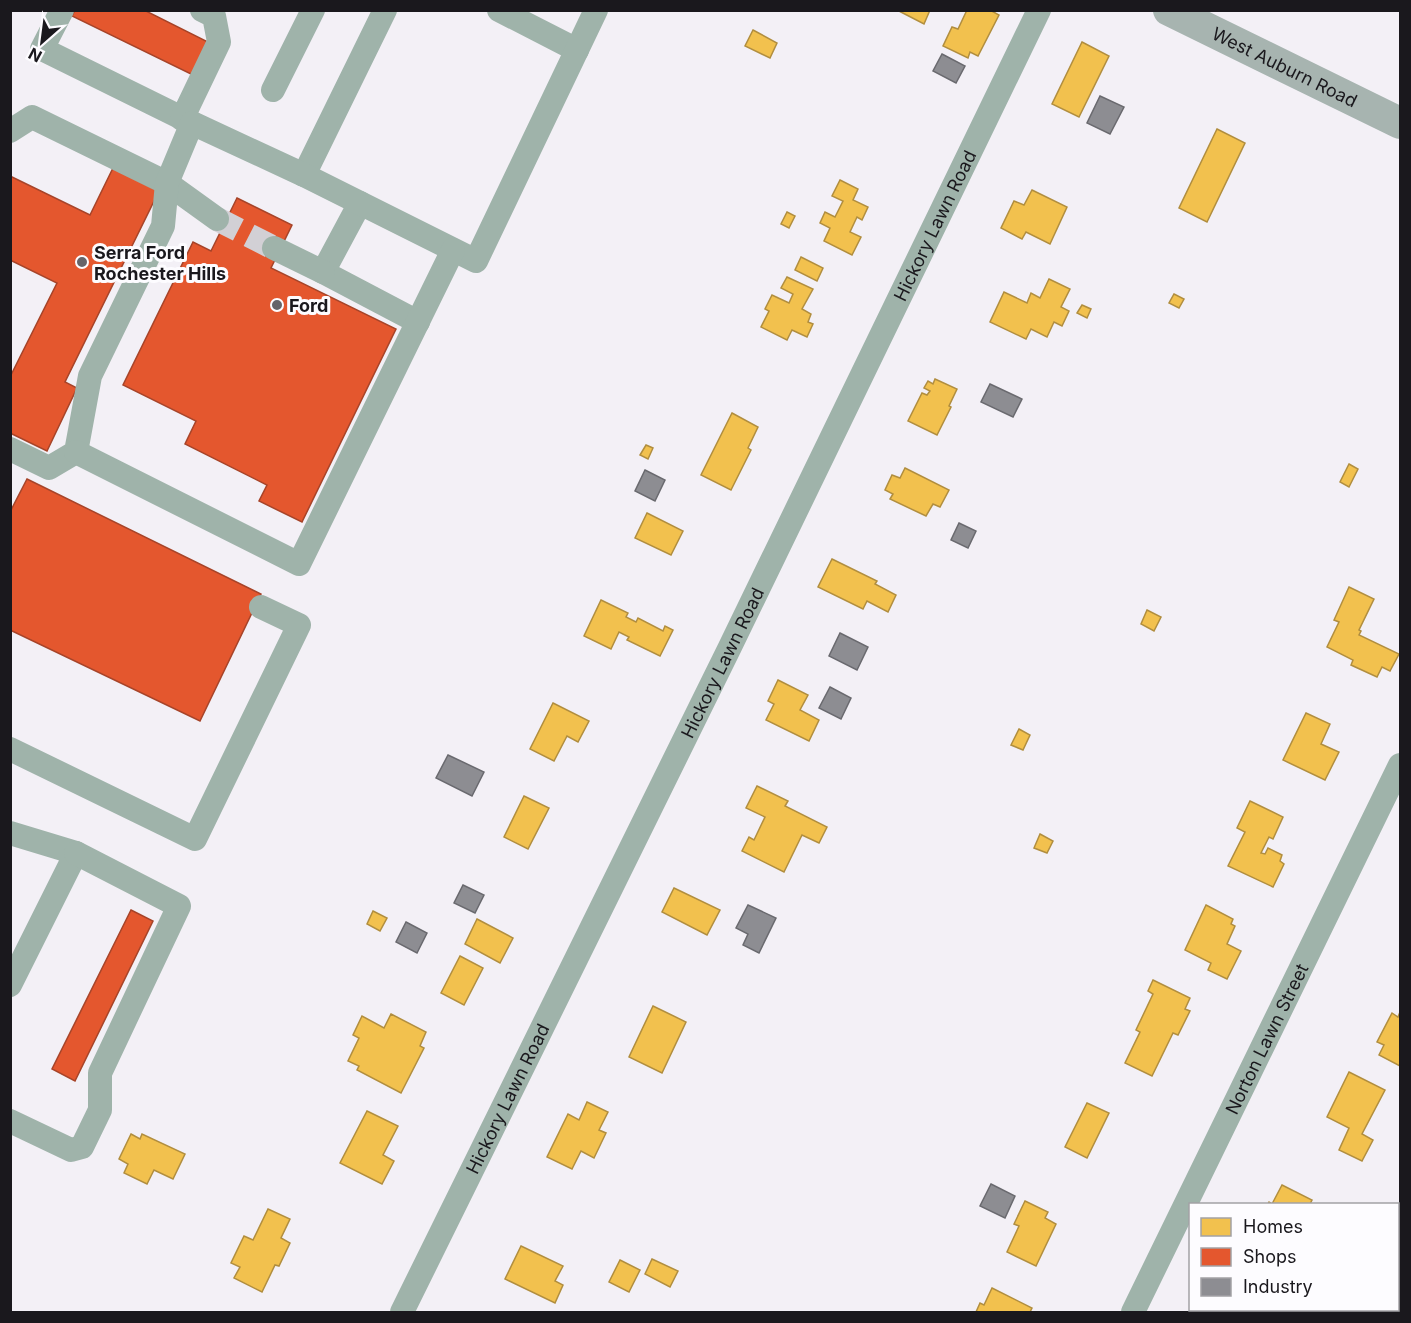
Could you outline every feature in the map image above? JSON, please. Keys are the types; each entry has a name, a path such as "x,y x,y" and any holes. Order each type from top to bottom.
{"main road":[{"name":"West Auburn Road","path":"1169,10 1401,123"}],"street":[{"path":"62,10 42,49 476,261 596,10"},
{"path":"10,449 49,468 76,452 90,376 163,226 166,183 187,121 219,42 214,16 202,10"},
{"path":"273,90 313,10"},
{"path":"304,176 385,10"},
{"path":"499,10 577,50"},
{"name":"Hickory Lawn Road","path":"402,1312 729,649 1040,10"},
{"path":"10,131 32,117 166,183 217,219"},
{"path":"323,272 360,203"},
{"path":"274,248 418,322"},
{"path":"76,452 299,564 453,250"},
{"path":"10,749 195,839 299,625 261,607"},
{"name":"Norton Lawn Street","path":"1132,1312 1401,765"},
{"path":"10,833 76,853 179,906 100,1073 100,1110 82,1147 71,1150 10,1121"},
{"path":"10,985 76,853"}],"building: Homes":[{"path":"897,10 930,10 924,24"},
{"path":"967,10 990,10 999,15 978,56 970,52 968,58 943,46 952,27 958,29"},
{"path":"753,30 777,43 770,58 745,46"},
{"path":"1082,42 1109,56 1079,117 1052,104"},
{"path":"1217,129 1245,143 1207,222 1179,208"},
{"path":"840,180 858,189 853,200 868,207 862,220 857,217 850,232 861,237 852,255 824,241 830,228 820,223 825,212 835,217 843,201 832,196"},
{"path":"1032,190 1067,207 1050,244 1026,232 1022,239 1001,228 1014,201 1024,205"},
{"path":"787,212 795,216 789,228 781,224"},
{"path":"801,257 823,268 817,281 795,270"},
{"path":"787,277 813,289 802,309 811,314 808,322 813,324 807,337 792,330 787,340 761,327 769,311 765,309 772,295 789,303 793,294 781,288"},
{"path":"1049,279 1070,289 1061,307 1069,311 1062,326 1054,322 1047,337 1031,329 1026,339 990,322 1004,292 1027,303 1031,293 1040,298"},
{"path":"1174,294 1184,299 1179,308 1169,303"},
{"path":"1082,305 1091,309 1087,318 1077,313"},
{"path":"935,379 957,389 937,435 908,421 922,393 927,395 930,391 924,388 928,381 933,384"},
{"path":"732,413 758,427 748,448 751,450 731,490 701,475"},
{"path":"646,445 653,448 648,459 640,455"},
{"path":"1349,464 1358,469 1349,487 1340,482"},
{"path":"905,468 949,490 940,507 933,504 926,516 890,499 893,494 885,490 892,475 900,478"},
{"path":"647,513 683,531 671,555 635,538"},
{"path":"832,559 877,581 875,584 896,595 888,612 867,601 863,609 818,587"},
{"path":"1349,587 1374,599 1359,630 1361,631 1359,635 1399,654 1390,671 1382,667 1377,677 1351,665 1353,660 1327,647 1339,622 1334,620"},
{"path":"601,600 628,613 626,617 636,622 638,618 663,631 665,626 673,630 660,656 627,640 629,637 619,632 611,649 584,636"},
{"path":"1147,610 1161,617 1154,631 1141,624"},
{"path":"778,680 808,695 800,710 819,720 809,741 766,720 774,704 768,701"},
{"path":"553,703 589,721 578,742 567,736 554,761 530,749"},
{"path":"1306,713 1330,724 1321,744 1339,752 1325,780 1283,760"},
{"path":"1019,729 1030,735 1023,750 1011,745"},
{"path":"757,786 788,801 785,806 827,827 819,843 802,835 784,872 742,851 749,837 754,840 765,817 746,808"},
{"path":"524,796 549,808 528,849 504,837"},
{"path":"1250,801 1283,817 1273,839 1269,837 1261,853 1265,854 1268,848 1282,855 1280,861 1284,864 1273,887 1228,866 1245,832 1237,828"},
{"path":"1040,834 1053,841 1047,853 1034,848"},
{"path":"674,888 720,910 707,935 662,912"},
{"path":"1206,905 1233,919 1231,924 1235,926 1227,944 1241,951 1227,979 1208,970 1211,963 1185,950"},
{"path":"373,911 387,918 380,931 367,924"},
{"path":"477,919 513,938 500,963 465,944"},
{"path":"460,956 483,968 464,1005 441,993"},
{"path":"1153,980 1190,998 1185,1009 1190,1011 1178,1035 1173,1033 1152,1076 1125,1063 1140,1032 1136,1030 1153,994 1148,991"},
{"path":"653,1006 686,1022 662,1073 629,1057"},
{"path":"1400,1012 1400,1066 1379,1055 1384,1045 1377,1042 1392,1013 1398,1017"},
{"path":"391,1014 426,1032 420,1046 424,1048 401,1093 357,1070 359,1066 348,1061 359,1038 353,1035 362,1016 384,1028"},
{"path":"1349,1072 1385,1090 1362,1134 1373,1140 1362,1161 1339,1150 1349,1128 1327,1117"},
{"path":"587,1102 608,1112 599,1130 606,1133 594,1158 581,1151 572,1169 547,1157 568,1114 579,1120"},
{"path":"1087,1103 1109,1113 1087,1158 1065,1147"},
{"path":"367,1111 398,1126 383,1155 394,1161 382,1184 340,1163"},
{"path":"131,1134 140,1139 142,1134 185,1154 173,1179 154,1170 147,1184 124,1173 128,1164 119,1159"},
{"path":"1282,1185 1312,1200 1310,1203 1273,1203"},
{"path":"1025,1201 1048,1212 1045,1218 1056,1224 1036,1266 1007,1252 1019,1226 1014,1224"},
{"path":"268,1209 290,1219 281,1238 290,1243 279,1266 275,1265 262,1292 234,1278 240,1267 231,1263 244,1236 253,1240"},
{"path":"521,1246 563,1266 555,1281 563,1285 555,1303 505,1279"},
{"path":"652,1259 678,1271 670,1287 645,1274"},
{"path":"620,1260 640,1270 629,1292 609,1282"},
{"path":"992,1288 1032,1308 1030,1312 976,1312 980,1303 984,1305"},
{"path":"1203,1311 1243,1311 1242,1312"}],"building: Shops":[{"path":"75,10 144,10 208,42 193,75 72,16"},
{"path":"113,168 159,191 65,382 77,388 47,451 10,433 10,377 57,283 10,260 10,176 90,215"},
{"path":"237,198 292,225 271,268 396,329 302,522 259,501 267,485 185,444 196,421 123,385 193,242 211,251"},
{"path":"27,479 261,594 200,721 10,630 10,512"},
{"path":"131,910 153,921 75,1081 52,1069"}],"building: Industry":[{"path":"942,54 965,66 956,83 933,71"},
{"path":"1100,96 1124,107 1110,134 1087,123"},
{"path":"990,384 1022,399 1013,417 981,402"},
{"path":"645,470 665,480 655,501 635,491"},
{"path":"959,523 976,531 968,548 951,540"},
{"path":"840,633 868,647 857,670 829,656"},
{"path":"830,687 851,698 841,719 819,708"},
{"path":"448,755 484,772 472,796 436,778"},
{"path":"463,885 484,895 475,913 454,903"},
{"path":"748,905 776,918 759,953 743,945 748,934 736,928"},
{"path":"406,922 427,933 417,953 396,942"},
{"path":"991,1184 1015,1196 1005,1218 980,1206"}],"tunnel":[{"path":"217,219 274,248"}],"place":[{"name":"Serra Ford Rochester Hills","path":"82,262"},
{"name":"Ford","path":"277,305"}]}
